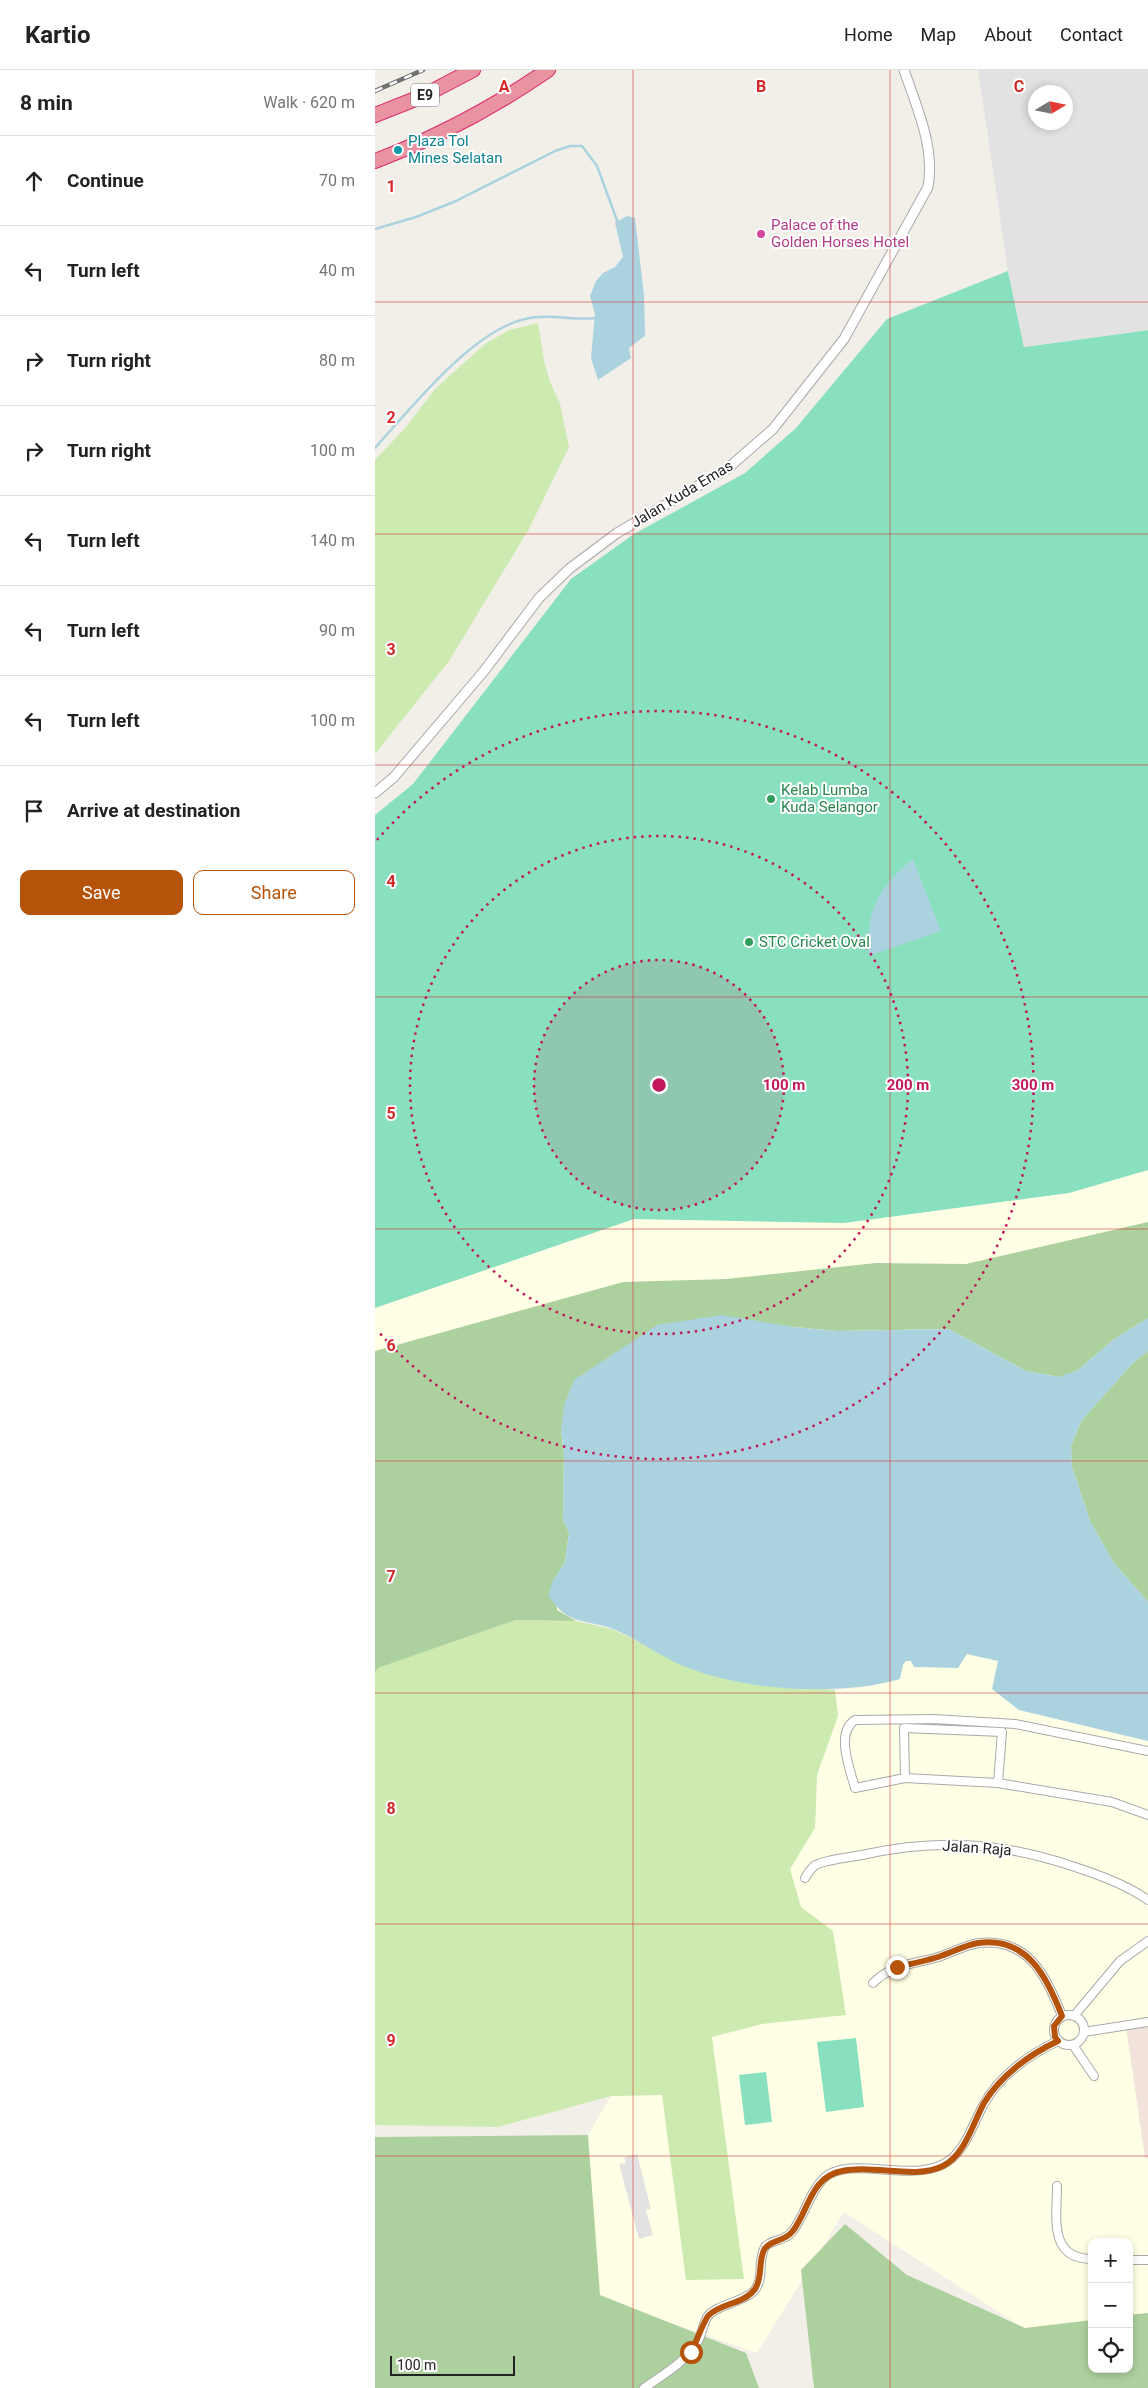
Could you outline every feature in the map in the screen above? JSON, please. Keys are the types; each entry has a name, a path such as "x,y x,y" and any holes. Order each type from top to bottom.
{"highway":[{"name":"E9","path":"375,115 423,96 473,70"},
{"path":"375,161 400,152 486,110 548,70"}],"street":[{"name":"Jalan Kuda Emas","path":"375,793 394,777 484,671 539,598 569,569 617,533 727,470 773,429 844,339 929,187 932,167 927,138 904,70"},
{"path":"1148,1750 1015,1724 925,1719 855,1720 848,1725 845,1734 855,1788 905,1778 998,1783 1113,1802 1148,1815"},
{"path":"905,1778 905,1728 1002,1732 998,1783"},
{"name":"Jalan Raja","path":"805,1878 815,1865 887,1849 926,1844 972,1844 1009,1849 1048,1858 1102,1876 1134,1890 1148,1900"},
{"path":"1074,2016 1119,1961 1148,1941"},
{"path":"873,1983 881,1975 897,1967 936,1958 977,1943 997,1943 1012,1946 1025,1954 1051,1988 1062,2016"},
{"path":"1062,2016 1074,2016 1082,2022 1084,2032 1082,2038 1073,2045 1068,2046 1058,2041 1055,2037 1054,2026 1062,2016"},
{"path":"1084,2032 1148,2022"},
{"path":"644,2388 691,2352 708,2316 754,2290 760,2279 762,2254 765,2247 768,2244 785,2239 792,2232 813,2191 825,2177 842,2171 923,2172 943,2166 956,2155 984,2102 999,2084 1040,2050 1058,2041"},
{"path":"1073,2045 1094,2076"},
{"path":"1057,2186 1057,2228 1061,2243 1069,2255 1088,2259"},
{"path":"1133,2260 1148,2260"}],"shaded area":[{"path":"978,70 1148,70 1148,330 1024,347 1008,271"},
{"path":"1148,1170 1148,1318 557,1610 576,1621 516,1620 378,1668 375,1663 375,1308 634,1219 844,1223 1069,1193"},
{"path":"967,1654 998,1661 1019,1710 1148,1741 1148,2313 1133,2315 1133,2238 1088,2238 1088,2321 1025,2329 844,2212 757,2353 591,2295 588,2135 611,2096 662,2095 712,2036 762,2024 833,1931 801,1908 790,1869 815,1828 817,1775 838,1716 835,1690 875,1686 906,1661"},
{"path":"1148,2024 1148,2158 1145,2158 1126,2027"},
{"path":"637,2154 651,2209 646,2210 653,2235 639,2239 619,2164 626,2163 624,2157"}],"green space":[{"name":"Kelab Lumba Kuda Selangor","path":"1008,271 1024,347 1148,330 1148,1170 1069,1193 844,1223 634,1219 375,1308 375,815 413,784 571,579 634,534 745,473 796,428 887,319"},
{"path":"538,323 544,360 549,379 560,404 569,447 529,529 449,661 375,754 375,460 405,428 436,388 485,344 509,330"},
{"path":"1148,1222 1148,1318 1113,1340 1078,1370 1060,1377 1026,1371 949,1329 837,1331 794,1327 561,1431 564,1454 563,1519 569,1533 565,1562 553,1581 557,1610 576,1621 516,1620 378,1668 375,1672 375,1351 623,1282 726,1279 876,1263 966,1264"},
{"path":"1148,1351 1148,1602 1114,1563 1090,1521 1072,1467 1071,1446 1081,1421 1133,1363"},
{"path":"516,1620 576,1621 615,1630 693,1670 796,1687 835,1690 838,1716 817,1775 815,1828 790,1869 801,1907 833,1931 846,2015 762,2024 712,2037 744,2279 686,2280 662,2095 611,2096 498,2127 375,2125 375,1672 378,1668"},
{"path":"856,2038 864,2107 826,2112 817,2042"},
{"path":"766,2072 772,2122 745,2125 739,2075"},
{"path":"588,2135 600,2295 746,2353 759,2388 375,2388 375,2137"},
{"path":"845,2224 907,2275 1025,2328 1088,2320 1088,2373 1133,2373 1133,2315 1148,2313 1148,2388 814,2388 801,2270"}],"water":[{"path":"627,216 635,218 644,295 645,336 629,348 631,358 598,380 591,358 595,314 590,296 596,281 603,273 615,267 623,257 615,223"},
{"path":"913,859 941,931 869,956 869,926 877,901 891,879"},
{"path":"721,1315 794,1327 837,1331 949,1329 1026,1371 1059,1377 1078,1370 1113,1340 1148,1318 1148,1351 1133,1363 1081,1421 1071,1446 1072,1467 1090,1521 1114,1563 1148,1602 1148,1741 1019,1710 992,1689 998,1661 967,1654 958,1668 914,1667 911,1661 906,1661 903,1665 900,1679 877,1684 851,1688 824,1689 769,1687 742,1683 694,1670 664,1657 616,1630 570,1617 555,1605 548,1595 553,1581 565,1562 569,1533 563,1519 564,1454 561,1431 564,1405 574,1380 657,1325"}],"waterway":[{"path":"375,229 416,217 456,201 555,151 570,146 582,146 597,166 618,223"},
{"path":"375,448 444,373 484,339 505,326 534,317 598,318"}],"railway":[{"path":"375,91 423,70"}],"place":[{"name":"Plaza Tol Mines Selatan","path":"398,150"},
{"name":"Palace of the Golden Horses Hotel","path":"761,234"},
{"name":"Kelab Lumba Kuda Selangor","path":"771,799"},
{"name":"STC Cricket Oval","path":"749,942"}],"route":[{"path":"691,2352 698,2341 708,2316 743,2298 754,2290 760,2279 762,2254 765,2247 768,2244 785,2239 792,2232 813,2191 825,2177 842,2171 893,2170 923,2172 943,2166 956,2155 984,2102 999,2084 1022,2063 1040,2050 1058,2041 1053,2032 1056,2022 1062,2016 1051,1988 1025,1954 1012,1946 997,1943 977,1943 936,1958 897,1967"}]}
